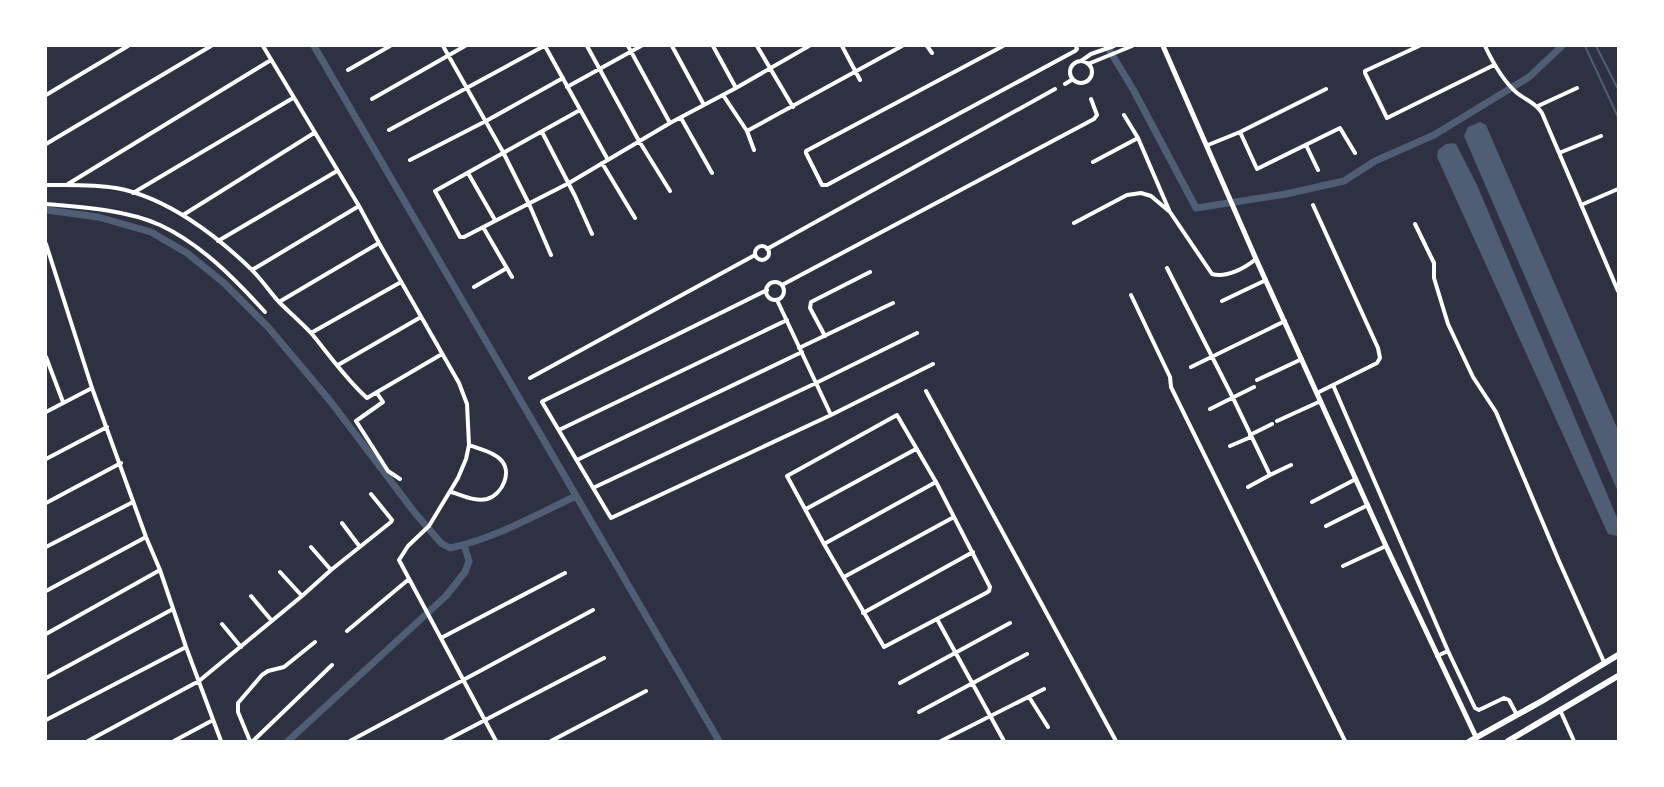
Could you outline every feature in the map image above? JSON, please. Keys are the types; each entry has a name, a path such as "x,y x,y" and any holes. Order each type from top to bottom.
{"main road":[{"path":"1475,740 1618,654"},
{"path":"1508,741 1618,676"}],"street":[{"path":"46,95 128,46"},
{"path":"46,144 211,46"},
{"path":"263,46 359,206 459,382 467,404 469,445 466,459 451,492 429,526 408,546 399,560 496,741"},
{"path":"348,70 390,46"},
{"path":"443,46 503,152 529,204 551,255"},
{"path":"372,99 465,46"},
{"path":"389,130 545,46 608,160"},
{"path":"587,46 670,191"},
{"path":"628,46 670,124"},
{"path":"568,87 641,46"},
{"path":"672,46 704,105"},
{"path":"713,46 736,88"},
{"path":"757,46 769,69 793,107"},
{"path":"580,110 434,192 462,238 568,183 769,69 801,48 809,46"},
{"path":"842,46 860,80"},
{"path":"747,131 902,46"},
{"path":"927,46 932,53"},
{"path":"1003,46 806,151 822,185 827,186 1076,51 1076,46"},
{"path":"1081,61 1088,64 1092,71 1091,79 1084,83 1078,83 1072,79 1070,72 1073,64 1081,61 1091,54 1114,46"},
{"path":"1088,64 1120,48 1126,49 1132,46"},
{"path":"1163,46 1208,145 1256,259 1475,740"},
{"path":"1419,46 1366,71 1365,73 1387,118 1494,65"},
{"path":"1485,46 1494,65 1508,83 1517,93 1538,106 1618,291"},
{"path":"67,184 271,60"},
{"path":"410,160 486,121 563,78"},
{"path":"1065,84 1072,79"},
{"path":"1084,83 1086,88"},
{"path":"1538,106 1577,88"},
{"path":"755,255 755,250 758,247 763,246 767,248 1054,89"},
{"path":"1208,145 1240,132 1326,89"},
{"path":"723,95 747,131 754,150"},
{"path":"133,193 293,98"},
{"path":"933,364 611,518 542,402 766,290 772,283 782,285 1094,119 1097,112 1091,99"},
{"path":"1124,115 1138,138 1170,212 1212,274 1225,275 1246,267 1256,259"},
{"path":"681,118 712,173"},
{"path":"1240,132 1257,169 1341,128 1355,153"},
{"path":"542,132 592,234"},
{"path":"183,215 314,133"},
{"path":"1559,153 1601,136"},
{"path":"1093,162 1138,138"},
{"path":"1306,146 1318,170"},
{"path":"602,163 635,218"},
{"path":"218,241 337,171"},
{"path":"468,173 495,220"},
{"path":"46,185 67,184 116,188 167,206 183,215 218,241 252,270 279,302 310,333 338,365 350,383 367,398 442,354"},
{"path":"1581,205 1618,189"},
{"path":"1074,223 1127,195 1141,193 1150,196 1170,212"},
{"path":"46,204 76,206 126,215 163,227 196,247 243,287 264,312"},
{"path":"1314,205 1378,348 1380,358 1377,363 1317,393"},
{"path":"252,270 359,206"},
{"path":"1414,224 1434,263 1434,278 1448,324 1473,378 1496,412 1604,662"},
{"path":"483,227 512,277"},
{"path":"279,302 379,243"},
{"path":"46,244 92,388 121,463 133,502 160,570 212,720 221,741"},
{"path":"755,255 758,259 763,260 769,253 767,248"},
{"path":"530,378 755,255"},
{"path":"474,287 507,268"},
{"path":"1166,268 1212,356 1270,476"},
{"path":"825,336 810,308 811,302 870,272"},
{"path":"1222,301 1266,280"},
{"path":"310,333 401,282"},
{"path":"766,290 767,296 777,300 784,294 782,285"},
{"path":"1131,295 1170,377 1171,387 1345,741"},
{"path":"777,300 831,414"},
{"path":"799,348 894,303"},
{"path":"338,365 421,317"},
{"path":"559,430 787,320"},
{"path":"1191,367 1285,321"},
{"path":"593,488 816,383 917,333"},
{"path":"577,460 802,352"},
{"path":"46,357 63,402"},
{"path":"1257,380 1302,359"},
{"path":"1333,385 1448,651 1475,708 1479,710 1504,698 1508,700 1517,715"},
{"path":"1210,409 1254,387"},
{"path":"46,412 92,388"},
{"path":"926,391 1116,741"},
{"path":"377,393 383,402 356,421 388,471 400,479"},
{"path":"1277,421 1321,402"},
{"path":"897,415 936,482 973,552 990,587 989,591 884,647 863,613 787,476 897,415"},
{"path":"1230,446 1272,424"},
{"path":"46,459 107,427"},
{"path":"451,492 473,499 487,499 500,491 506,481 506,468 501,459 493,453 469,445"},
{"path":"806,509 916,449"},
{"path":"46,502 121,463"},
{"path":"1248,487 1292,465"},
{"path":"1312,502 1356,479"},
{"path":"824,544 936,482"},
{"path":"88,741 199,682 331,570 392,521 371,494"},
{"path":"46,547 133,502"},
{"path":"1326,526 1368,505"},
{"path":"844,577 954,517"},
{"path":"342,523 360,547"},
{"path":"46,591 146,537"},
{"path":"1343,566 1386,546"},
{"path":"311,547 331,570"},
{"path":"863,613 973,552"},
{"path":"46,634 160,570"},
{"path":"280,572 302,596"},
{"path":"441,638 565,573"},
{"path":"347,631 409,579"},
{"path":"251,596 272,621"},
{"path":"46,678 173,609"},
{"path":"350,741 593,610"},
{"path":"937,619 973,682 1004,741"},
{"path":"900,683 1010,623"},
{"path":"222,624 241,647"},
{"path":"250,741 238,712 238,703 262,675 268,671 284,667 315,642"},
{"path":"46,720 186,647"},
{"path":"1437,656 1448,651"},
{"path":"919,712 1028,654"},
{"path":"445,741 604,658"},
{"path":"253,741 332,665"},
{"path":"941,741 1044,689"},
{"path":"551,741 646,691"},
{"path":"1030,696 1048,727"},
{"path":"1560,710 1574,741"},
{"path":"174,741 212,720"}],"water":[{"path":"1480,122 1486,125 1618,430 1618,492 1464,136 1468,127"},
{"path":"1446,144 1456,144 1477,185 1618,520 1617,536 1608,534 1437,157 1438,150"}],"waterway":[{"path":"314,46 719,741"},
{"path":"1107,46 1134,91 1196,208 1286,194 1344,181 1375,161 1434,135 1529,77 1562,46"},
{"path":"1585,46 1618,117"},
{"path":"1596,46 1618,89"},
{"path":"46,210 98,217 151,232 187,253 224,283 268,327 331,402 415,513 441,543 450,548 498,533 574,497"},
{"path":"288,741 446,596 465,572 469,561 464,545"}]}
